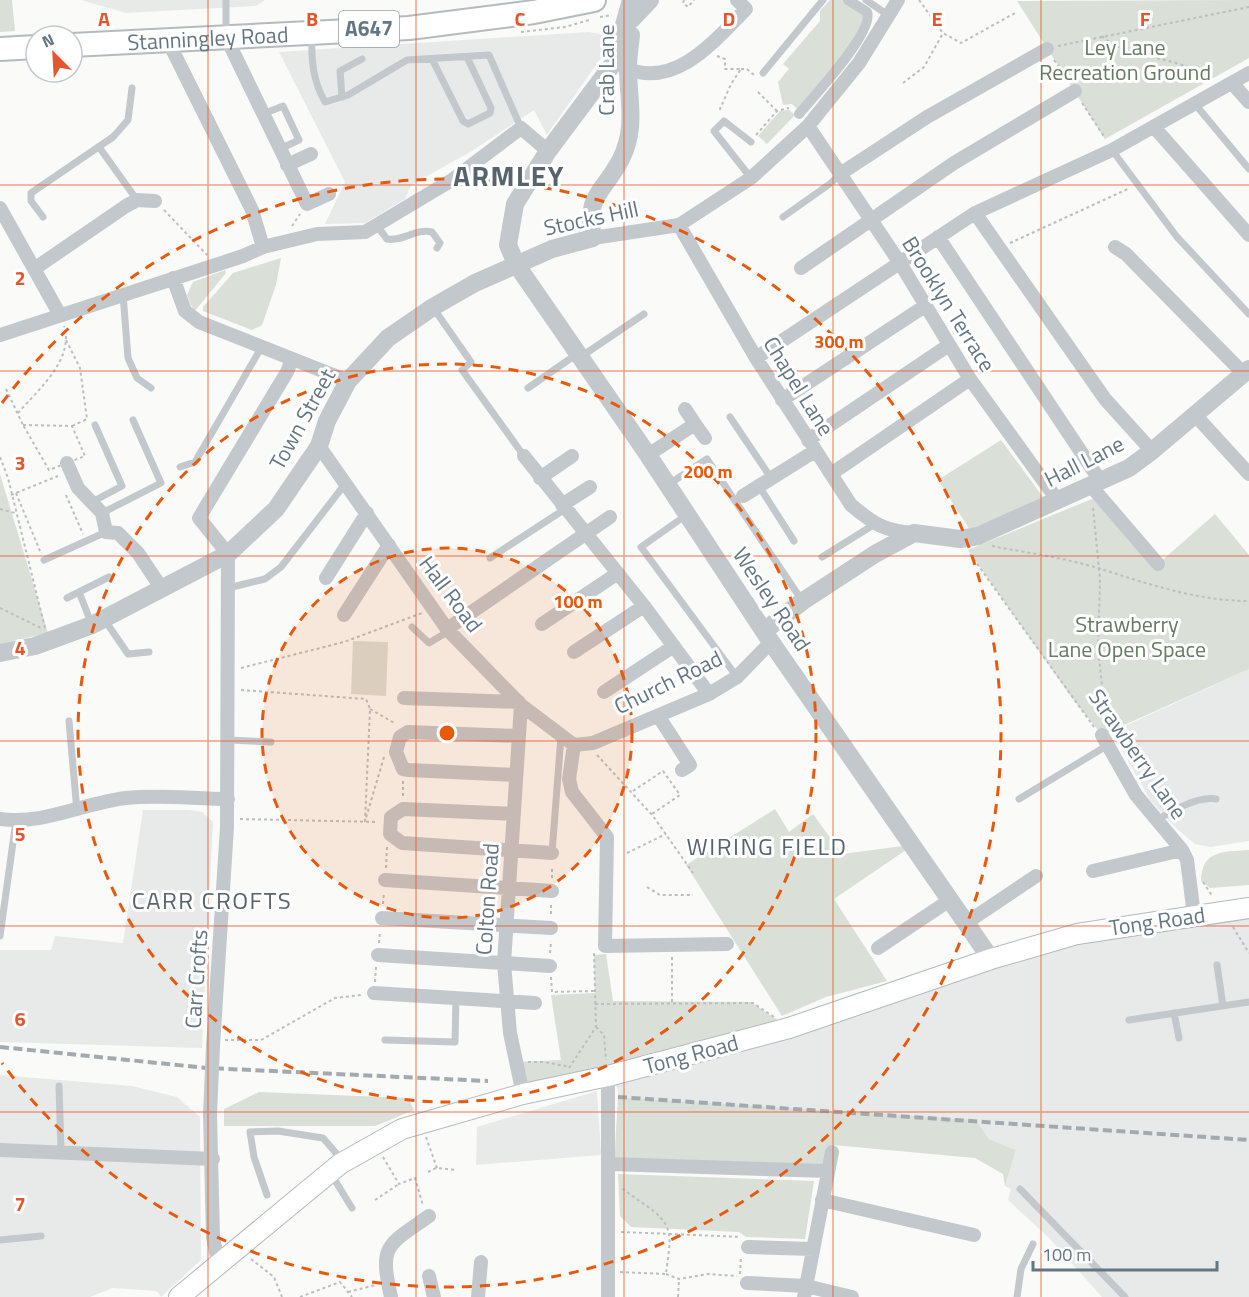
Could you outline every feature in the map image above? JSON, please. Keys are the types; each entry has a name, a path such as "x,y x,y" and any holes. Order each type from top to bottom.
{"main road":[{"name":"Stanningley Road","path":"84,44 312,31 409,28 586,1"},
{"path":"0,49 24,48"},
{"name":"Tong Road","path":"179,1297 337,1166 402,1129 523,1094 608,1076 789,1028 991,959 1077,934 1249,908"}],"street":[{"path":"516,264 508,245 515,204 548,151 622,64 628,7 650,0"},
{"path":"622,64 644,75 667,71 689,61 705,51 747,9 737,0"},
{"path":"799,114 847,56 867,22 867,12 848,0"},
{"path":"679,225 751,178 808,126 859,63 898,0"},
{"path":"226,37 307,204 329,194"},
{"path":"168,41 252,210 263,247"},
{"path":"840,174 927,117 1047,49"},
{"name":"Crab Lane","path":"593,238 589,217 591,205 621,158 630,130 632,108 622,64"},
{"path":"756,358 975,213 1113,150 1249,73"},
{"path":"1233,82 1249,102"},
{"path":"801,268 954,163 1075,91"},
{"name":"Brooklyn Terrace","path":"808,126 900,263 970,379 1058,501"},
{"path":"1154,127 1249,235"},
{"path":"0,335 217,265 263,247 317,234 365,232 452,180 522,128 548,151"},
{"path":"287,165 311,154"},
{"path":"34,269 137,200 155,201"},
{"path":"0,208 60,315"},
{"path":"975,213 1105,399 1152,451"},
{"name":"Stocks Hill","path":"516,264 552,249 593,238 679,225"},
{"name":"Chapel Lane","path":"679,225 756,358 851,505 874,524 889,531 914,533"},
{"path":"938,237 1096,484 1158,564"},
{"path":"1115,247 1126,254 1246,371"},
{"name":"Town Street","path":"0,653 35,646 98,622 228,554 276,509 319,446 327,421 348,381 388,338 432,307 516,264"},
{"name":"Wesley Road","path":"516,264 648,455 768,637 991,959"},
{"path":"173,278 185,311 199,322 348,381"},
{"path":"782,400 925,306"},
{"path":"743,496 771,478 878,392 949,345"},
{"path":"228,554 199,518 287,372 292,359"},
{"name":"Hall Lane","path":"914,533 960,539 978,536 1096,484 1152,451 1196,416 1246,371"},
{"path":"831,474 970,379"},
{"path":"685,409 705,438"},
{"path":"1196,416 1249,474"},
{"path":"648,455 695,424"},
{"name":"Hall Road","path":"319,446 448,630 520,703 561,736 580,745"},
{"path":"524,456 644,606 709,694"},
{"path":"540,477 572,456"},
{"path":"61,465 78,488 102,513 106,532 118,533 125,540 138,554 162,589"},
{"path":"564,507 590,486"},
{"path":"326,578 367,513"},
{"path":"448,630 610,516"},
{"name":"Church Road","path":"580,745 659,717 709,694 737,677 768,637 803,602 875,554 914,533"},
{"path":"344,615 389,545"},
{"name":"Carr Crofts","path":"219,1262 213,1237 213,1159 210,1114 228,820 228,554"},
{"path":"542,624 618,573"},
{"path":"574,652 644,606"},
{"path":"604,692 674,646"},
{"path":"404,699 520,703"},
{"name":"Colton Road","path":"520,703 504,963 506,1001 523,1094"},
{"path":"659,717 690,765 682,770"},
{"path":"516,775 403,769 391,750 400,736 408,732 519,736"},
{"name":"Strawberry Lane","path":"1105,740 1136,795 1182,850 1187,860 1194,915"},
{"path":"580,745 569,779 572,792 607,837 605,946 727,944"},
{"path":"0,819 16,821 76,811 126,798 228,799"},
{"path":"514,814 403,809 384,824 390,834 402,843 552,853"},
{"path":"1093,871 1182,850"},
{"path":"966,923 1036,876"},
{"path":"385,880 552,891"},
{"path":"878,948 950,900"},
{"path":"382,918 551,928"},
{"path":"378,955 550,966"},
{"path":"374,993 535,1003"},
{"path":"608,1076 608,1297"},
{"path":"0,1150 213,1159"},
{"path":"805,1292 832,1152"},
{"path":"609,1170 828,1171"},
{"path":"822,1200 974,1235"},
{"path":"391,1297 384,1257 390,1244 429,1216"},
{"path":"748,1247 813,1249"},
{"path":"478,1297 482,1262"},
{"path":"429,1276 434,1297"},
{"path":"747,1283 852,1297"}],"lane":[{"path":"226,0 226,37"},
{"path":"760,75 823,0"},
{"path":"866,0 888,15"},
{"path":"312,31 312,60 318,89 325,102 342,97 407,60 489,55 522,128"},
{"path":"432,59 464,121 468,124 490,113 491,108 467,57"},
{"path":"342,97 340,71 362,59"},
{"path":"42,217 31,201 31,193 113,137 128,120 132,88"},
{"path":"1195,104 1249,169"},
{"path":"263,114 283,106 299,140 280,149"},
{"path":"751,178 714,131 724,121 753,140"},
{"path":"99,147 137,200"},
{"path":"1113,150 1177,237 1249,314"},
{"path":"783,217 840,174"},
{"path":"377,226 387,239 395,241 423,230 432,232 440,243 437,248"},
{"path":"123,294 128,358 137,378 151,388"},
{"path":"432,307 471,362 462,370 524,456"},
{"path":"528,388 644,314"},
{"path":"180,467 195,462 261,348"},
{"path":"730,417 771,478"},
{"path":"102,513 161,483 133,420"},
{"path":"92,502 122,486 95,424"},
{"path":"668,485 707,459 803,602"},
{"path":"228,588 266,579 281,567 345,484"},
{"path":"759,486 794,541"},
{"path":"490,558 564,507"},
{"path":"687,515 641,547 737,677"},
{"path":"822,557 874,524"},
{"path":"44,560 106,532"},
{"path":"67,598 109,577"},
{"path":"79,592 98,622 128,654 149,651"},
{"path":"412,627 429,643 448,630"},
{"path":"69,722 76,811"},
{"path":"552,853 561,736"},
{"path":"229,740 271,742"},
{"path":"1020,800 1105,740"},
{"path":"1156,821 1168,812 1208,798 1216,799"},
{"path":"0,936 16,821"},
{"path":"1217,965 1223,1006"},
{"path":"385,1040 455,1042 456,998"},
{"path":"1129,1020 1249,1002"},
{"path":"1174,1013 1179,1038"},
{"path":"59,1086 61,1151"},
{"path":"267,1195 254,1157 250,1132 278,1131 323,1138 337,1166 352,1208"},
{"path":"1020,1189 1125,1297"},
{"path":"0,1240 41,1236"},
{"path":"1017,1297 1021,1269 1033,1244"}],"path":[{"path":"684,0 683,3 688,7 694,0"},
{"path":"918,0 943,33 961,43 1015,13"},
{"path":"1047,49 1249,7"},
{"path":"903,82 924,67 943,33"},
{"path":"1102,36 1122,47 1191,69 1206,78 1215,92"},
{"path":"725,59 724,69 747,69 760,75"},
{"path":"722,104 741,69"},
{"path":"758,92 777,111"},
{"path":"753,140 777,111 789,107 799,114"},
{"path":"999,248 1137,185"},
{"path":"155,201 217,265"},
{"path":"23,425 72,426 87,419 80,368 65,338 60,315"},
{"path":"18,413 58,367 65,338"},
{"path":"6,389 23,425 49,470 85,456 72,426"},
{"path":"0,457 45,629 0,609"},
{"path":"11,495 58,476 61,465"},
{"path":"1096,484 1099,569 1098,648 1106,724 1105,740"},
{"path":"63,486 86,541"},
{"path":"16,493 44,560"},
{"path":"0,509 15,513"},
{"path":"960,539 1099,569 1141,584 1214,598 1249,601"},
{"name":"Strawberry Lane","path":"960,539 1072,698 1105,740"},
{"path":"229,672 344,642 433,609"},
{"path":"229,690 366,699 370,709 365,821"},
{"path":"370,709 408,732"},
{"path":"580,745 633,791 693,873"},
{"path":"365,821 391,750"},
{"path":"403,769 403,809"},
{"path":"633,791 663,771 680,795 652,814"},
{"path":"228,820 277,818 365,821 384,824"},
{"path":"627,854 666,834"},
{"path":"647,888 660,895 693,895"},
{"path":"1222,912 1249,952"},
{"path":"672,945 672,1003"},
{"path":"563,1076 596,1027 594,946 605,946"},
{"path":"550,966 552,992 595,991"},
{"path":"213,1043 261,1040 334,998 374,993"},
{"path":"595,1004 753,1002 789,1028"},
{"path":"596,1027 604,1035 608,1076"},
{"path":"516,1062 544,1062 570,1067"},
{"path":"421,1124 437,1168"},
{"path":"375,1144 399,1184"},
{"path":"428,1172 437,1168 457,1170"},
{"path":"609,1170 634,1200 666,1224 669,1232 666,1274"},
{"path":"375,1200 399,1184 415,1178 429,1216"},
{"path":"608,1272 666,1274 679,1279 708,1274 740,1276 741,1254 748,1247 741,1237 669,1232 609,1232"},
{"path":"238,1246 274,1277 282,1297"},
{"path":"678,1297 679,1279"},
{"path":"300,1297 340,1282 352,1297"},
{"path":"348,1292 387,1282"}],"shaded area":[{"path":"81,0 265,0 256,6 126,13"},
{"path":"589,32 604,37 605,52 547,135 534,110 472,151 411,185 405,199 365,223 325,224 345,182 279,52"},
{"path":"1249,669 1249,841 1210,847 1195,844 1177,829 1150,800 1112,732"},
{"path":"143,810 202,812 213,822 202,1048 0,1042 0,950 51,950 55,936 123,943"},
{"path":"1249,908 1249,1297 1102,1297 1049,1238 1008,1200 1011,1189 1005,1186 1016,1150 989,1139 976,1120 618,1097 618,1089 608,1076 991,959"},
{"path":"0,1075 132,1086 177,1097 200,1117 201,1260 161,1297 157,1291 113,1288 90,1297 0,1297"},
{"path":"597,1091 601,1155 476,1165 477,1127"}],"green space":[{"path":"0,0 12,0 15,31 0,32"},
{"path":"830,0 845,0 866,15 853,43 798,110 792,104 783,105 778,82 789,69 783,64 820,21 820,11"},
{"name":"Ley Lane Recreation Ground","path":"1249,0 1249,58 1105,139 1017,1"},
{"path":"789,110 795,115 767,144 758,136 780,111"},
{"path":"281,258 276,285 262,325 252,330 203,311 203,307 233,273"},
{"path":"225,270 226,273 194,312 187,295 193,282"},
{"path":"1001,440 1043,497 970,530 938,480"},
{"path":"0,474 48,633 0,644"},
{"name":"Strawberry Lane Open Space","path":"1099,496 1159,563 1215,514 1249,555 1249,669 1102,735 1072,698 968,550"},
{"path":"353,641 388,642 386,696 351,694"},
{"path":"775,809 789,832 813,814 842,854 903,846 906,850 834,899 887,981 826,997 782,1016 686,865"},
{"path":"1249,850 1249,885 1210,888 1201,881 1205,863 1210,858 1222,853"},
{"path":"606,954 613,1001 751,1002 789,1028 523,1094 516,1062 561,1060 551,995 595,993 594,955"},
{"path":"259,1092 408,1098 414,1110 375,1126 224,1126 224,1109"},
{"path":"618,1097 976,1120 989,1139 1016,1150 1005,1186 1003,1174 975,1158 833,1145 828,1171 609,1164 615,1149"},
{"path":"618,1174 814,1181 805,1239 746,1237 739,1232 631,1227 620,1216"}],"railway":[{"path":"0,1047 207,1068 488,1081"},
{"path":"618,1097 1249,1140"}],"district":[{"name":"ARMLEY","path":"509,176"},
{"name":"WIRING FIELD","path":"767,847"},
{"name":"CARR CROFTS","path":"212,901"}]}
